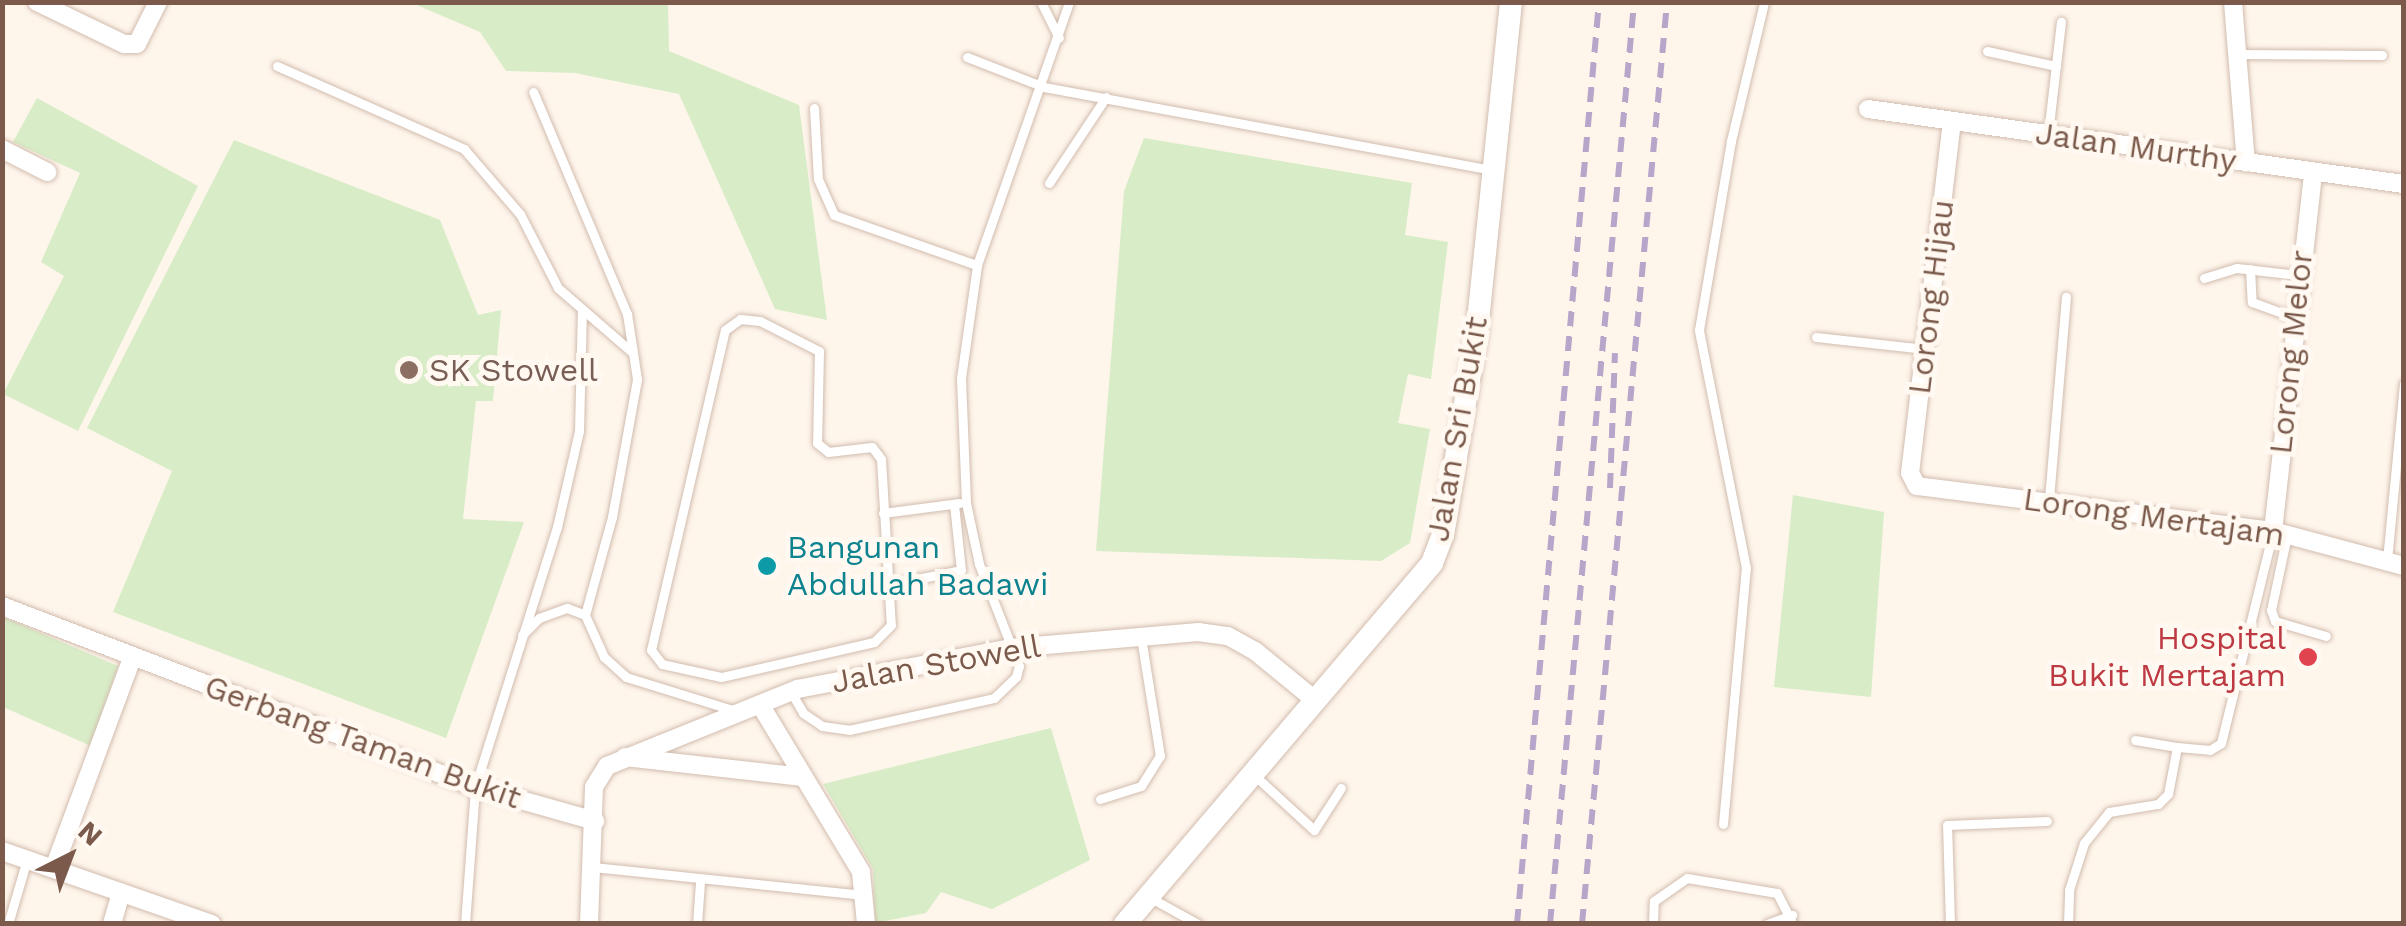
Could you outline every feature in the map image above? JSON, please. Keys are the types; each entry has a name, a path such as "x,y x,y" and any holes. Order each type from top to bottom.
{"street":[{"path":"37,2 124,44 136,44 158,2"},
{"name":"Jalan Sri Bukit","path":"1125,924 1144,895 1417,588 1443,535 1476,331 1511,2"},
{"path":"2232,2 2246,162"},
{"name":"Jalan Murthy","path":"1868,108 2404,184"},
{"name":"Lorong Hijau","path":"1910,474 1952,121"},
{"path":"2,149 47,172"},
{"name":"Lorong Melor","path":"2280,533 2293,317 2313,172"},
{"name":"Lorong Mertajam","path":"1910,474 1917,486 2048,499 2280,533 2395,564"},
{"name":"Gerbang Taman Bukit","path":"2,606 475,786 595,821"},
{"name":"Jalan Stowell","path":"623,757 791,692 1010,648 1141,634 1228,636 1316,701"},
{"path":"54,868 132,658"},
{"path":"752,709 804,777 861,872 867,896 866,924"},
{"path":"589,924 594,786 623,757 804,777"},
{"path":"2,851 212,924"},
{"path":"112,924 120,892"}],"lane":[{"path":"1041,2 1059,38"},
{"path":"791,692 802,713 822,726 849,730 994,698 1016,677 1010,648 979,564 966,502 961,378 977,266 1044,87 1069,2"},
{"path":"1722,824 1746,568 1700,330 1731,141 1764,2"},
{"path":"2048,134 2061,22"},
{"path":"1988,51 2056,66"},
{"path":"2236,54 2382,54"},
{"path":"968,57 1044,87 1491,170"},
{"path":"277,66 464,149 520,214 544,269 582,310 633,353"},
{"path":"533,92 626,314 637,379 618,482 585,614 604,657 626,677 752,709"},
{"path":"1049,183 1106,97"},
{"path":"814,108 818,179 834,216 977,266"},
{"path":"2250,269 2252,302 2293,317"},
{"path":"2204,278 2250,269 2298,275"},
{"path":"2048,499 2066,297"},
{"path":"464,924 475,786 557,527 579,431 582,310"},
{"path":"740,320 760,321 820,351 817,443 828,452 872,447 881,458 892,584 891,625 874,642 721,677 662,664 651,650 726,330 740,320"},
{"path":"1816,337 1925,349"},
{"path":"2395,564 2404,384"},
{"path":"883,513 966,502"},
{"path":"892,584 961,570 954,504"},
{"path":"2280,533 2271,610 2288,630 2326,636"},
{"path":"2135,740 2210,750 2220,743 2280,533"},
{"path":"520,636 539,618 566,608 585,614"},
{"path":"1100,800 1141,786 1160,756 1141,634"},
{"path":"2068,924 2069,890 2084,843 2109,812 2158,804 2168,794 2177,747"},
{"path":"1252,772 1314,830 1341,788"},
{"path":"1950,924 1947,825 2047,821"},
{"path":"8,924 26,859"},
{"path":"593,867 700,882 867,896"},
{"path":"1653,924 1654,901 1687,878 1777,892 1793,919 1766,924"},
{"path":"697,924 700,882"},
{"path":"1144,895 1198,924"}],"green space":[{"path":"412,3 668,3 669,51 799,105 827,320 775,309 679,94 575,73 506,71 480,32"},
{"path":"37,98 198,186 78,431 3,394 64,276 41,262 80,173 13,142"},
{"path":"1144,138 1412,183 1405,235 1448,242 1431,379 1408,374 1398,423 1430,429 1410,543 1381,561 1096,551 1124,191"},
{"path":"234,140 440,220 478,315 501,310 493,401 476,401 463,519 524,522 446,738 113,612 172,471 87,428"},
{"path":"1793,495 1884,512 1871,697 1774,687"},
{"path":"3,617 118,666 91,746 3,707"},
{"path":"1051,728 1090,860 992,909 941,892 926,913 875,923 873,869 823,784"}],"railway":[{"path":"1517,924 1599,2"},
{"path":"1550,924 1634,2"},
{"path":"1582,924 1667,2"},
{"path":"1610,488 1615,353"}],"place":[{"name":"SK Stowell","path":"409,370"},
{"name":"Bangunan Abdullah Badawi","path":"767,566"},
{"name":"Hospital Bukit Mertajam","path":"2308,657"}]}
